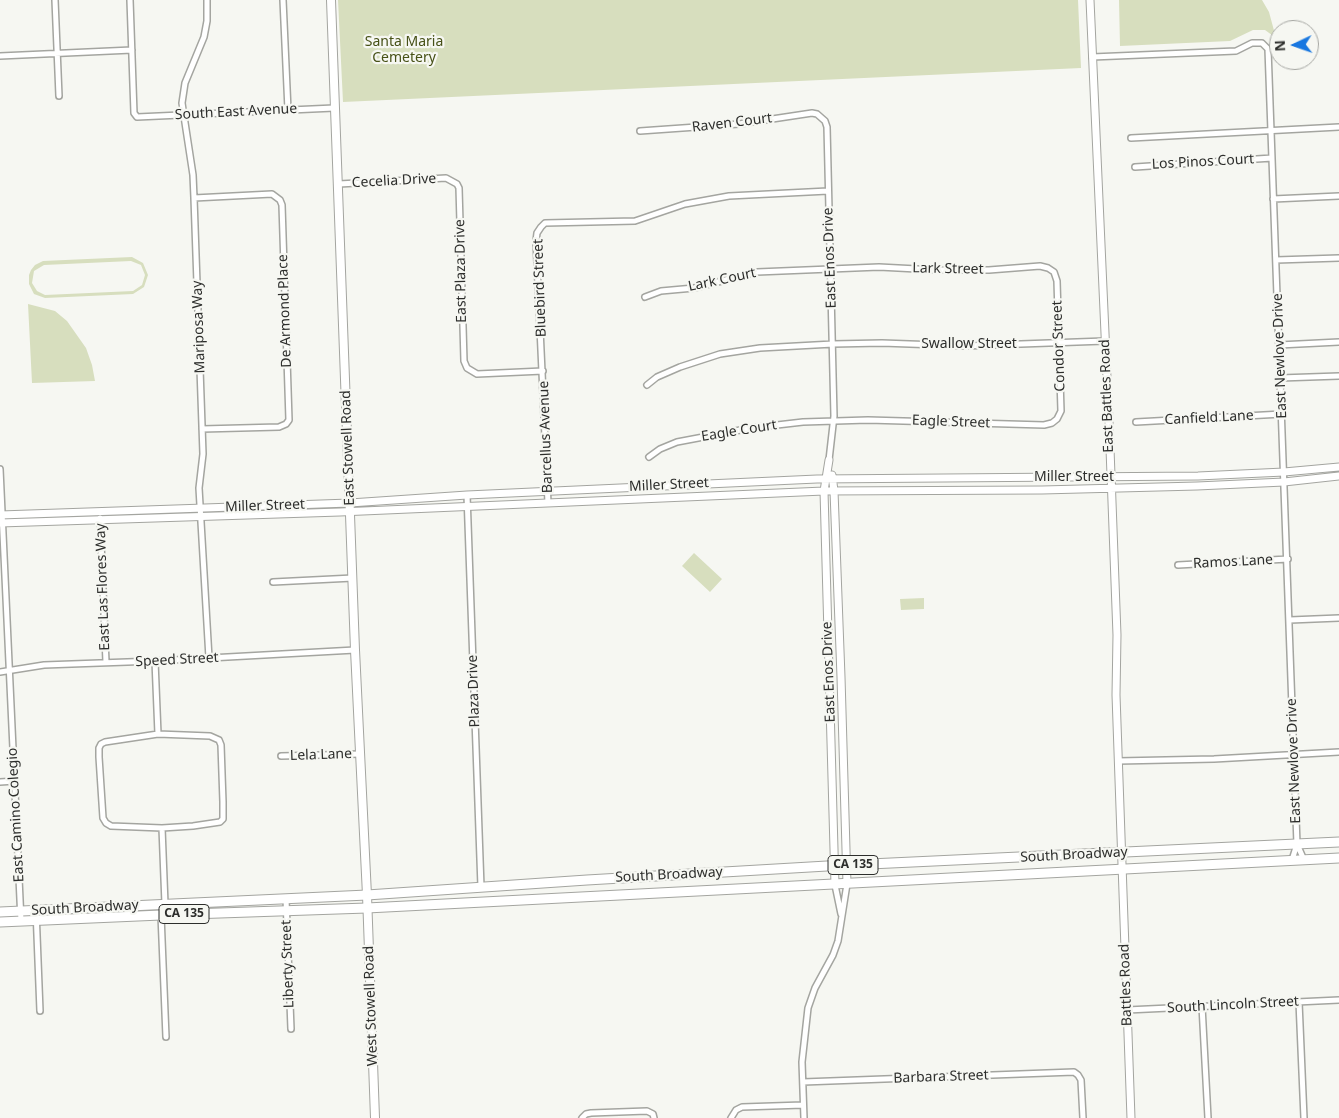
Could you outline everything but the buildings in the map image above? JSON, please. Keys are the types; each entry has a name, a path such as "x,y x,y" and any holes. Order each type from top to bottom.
{"main road":[{"name":"East Stowell Road","path":"331,0 355,650 367,895"},
{"name":"South Broadway","path":"0,922 21,921 36,915 166,904 367,895 846,865 1339,842"},
{"name":"South Broadway","path":"0,912 20,911 36,915 161,914 368,908 1339,858"},
{"name":"West Stowell Road","path":"367,895 375,1118"}],"street":[{"path":"55,0 59,96"},
{"path":"0,56 132,50 130,0"},
{"name":"Mariposa Way","path":"207,0 208,21 204,37 185,84 182,103 190,150 194,198 203,454 199,488 209,658"},
{"path":"283,0 288,110"},
{"name":"East Battles Road","path":"1090,0 1117,635 1116,695 1122,852"},
{"name":"East Newlove Drive","path":"1092,57 1236,51 1252,43 1262,43 1268,49 1297,844 1292,860"},
{"name":"South East Avenue","path":"132,50 134,113 137,116 334,108"},
{"name":"Raven Court","path":"640,130 739,124 812,113 822,118"},
{"name":"East Enos Drive","path":"822,118 827,127 833,344 834,421 828,478 824,491 835,885"},
{"path":"1132,138 1339,127"},
{"name":"Los Pinos Court","path":"1135,167 1272,158"},
{"name":"Cecelia Drive","path":"339,184 449,179"},
{"name":"East Plaza Drive","path":"449,179 457,184 459,188 463,354 467,368 477,374 543,371"},
{"name":"Bluebird Street","path":"543,371 536,240 537,233 546,223 635,221 685,204 729,196 828,192"},
{"name":"De Armond Place","path":"194,198 272,194 280,200 282,205 289,420 286,424 279,427 202,429"},
{"path":"1274,199 1339,196"},
{"path":"1276,260 1339,258"},
{"name":"Lark Street","path":"831,268 879,267 989,270 1040,266 1051,269 1057,281"},
{"name":"Lark Court","path":"645,297 661,291 694,288 757,272 831,268"},
{"name":"Condor Street","path":"1057,281 1061,411"},
{"name":"Swallow Street","path":"647,385 664,373 720,354 760,348 882,343 965,346 1105,341"},
{"path":"1279,345 1339,342"},
{"name":"Barcellus Avenue","path":"543,371 548,503"},
{"path":"1280,378 1339,376"},
{"name":"Eagle Street","path":"834,421 895,420 1044,425 1052,424 1057,420 1061,411"},
{"name":"Canfield Lane","path":"1136,422 1282,414"},
{"name":"Eagle Court","path":"649,457 660,449 692,438 750,428 834,421"},
{"name":"Miller Street","path":"1,519 201,512 467,495 828,478 1198,476 1339,467"},
{"name":"East Camino Colegio","path":"0,469 21,921"},
{"name":"Miller Street","path":"201,512 351,512 824,491 1110,489 1284,482 1339,476"},
{"name":"East Enos Drive","path":"828,478 834,491 847,884"},
{"name":"Plaza Drive","path":"467,495 481,887"},
{"name":"East Las Flores Way","path":"100,516 106,662"},
{"name":"Ramos Lane","path":"1178,566 1288,560"},
{"path":"273,582 353,578"},
{"path":"1290,620 1339,618"},
{"name":"Speed Street","path":"0,672 44,665 355,650"},
{"path":"155,661 158,734"},
{"path":"158,734 210,736 219,740 221,744 223,819 216,823 162,828 111,826 106,823 103,818 99,757 101,744 158,734"},
{"path":"1118,761 1214,759 1339,752"},
{"name":"Lela Lane","path":"282,756 360,754"},
{"path":"0,782 15,781"},
{"path":"162,828 166,904 161,914 166,1037"},
{"name":"East Newlove Drive","path":"1297,844 1304,860"},
{"name":"Battles Road","path":"1122,852 1131,1118"},
{"path":"804,1118 802,1062 808,1008 838,941 847,884"},
{"path":"835,885 842,917"},
{"name":"Liberty Street","path":"286,899 291,1029"},
{"path":"36,915 40,1011"},
{"name":"South Lincoln Street","path":"1127,1010 1339,1000"},
{"path":"1299,1002 1304,1118"},
{"path":"1202,1006 1208,1118"},
{"name":"Barbara Street","path":"803,1082 1066,1072 1078,1075 1082,1085 1083,1118"},
{"path":"731,1118 736,1110 742,1107 803,1105"},
{"path":"582,1118 586,1114 591,1113 647,1111 653,1114 654,1118"}],"green space":[{"name":"Santa Maria Cemetery","path":"338,0 1078,0 1081,68 343,102"},
{"path":"1119,0 1262,0 1271,20 1269,20 1269,33 1265,30 1253,30 1230,41 1120,46"},
{"path":"132,257 143,263 148,275 144,287 133,294 45,298 34,294 29,284 31,270 35,265 43,261","holes":["131,261 141,265 145,275 142,285 133,291 45,295 37,291 32,283 34,271 44,265"]},
{"path":"28,304 55,311 67,321 86,348 95,381 32,383"},
{"path":"694,553 722,579 710,592 682,566"},
{"path":"924,598 924,609 901,610 900,599"}]}
